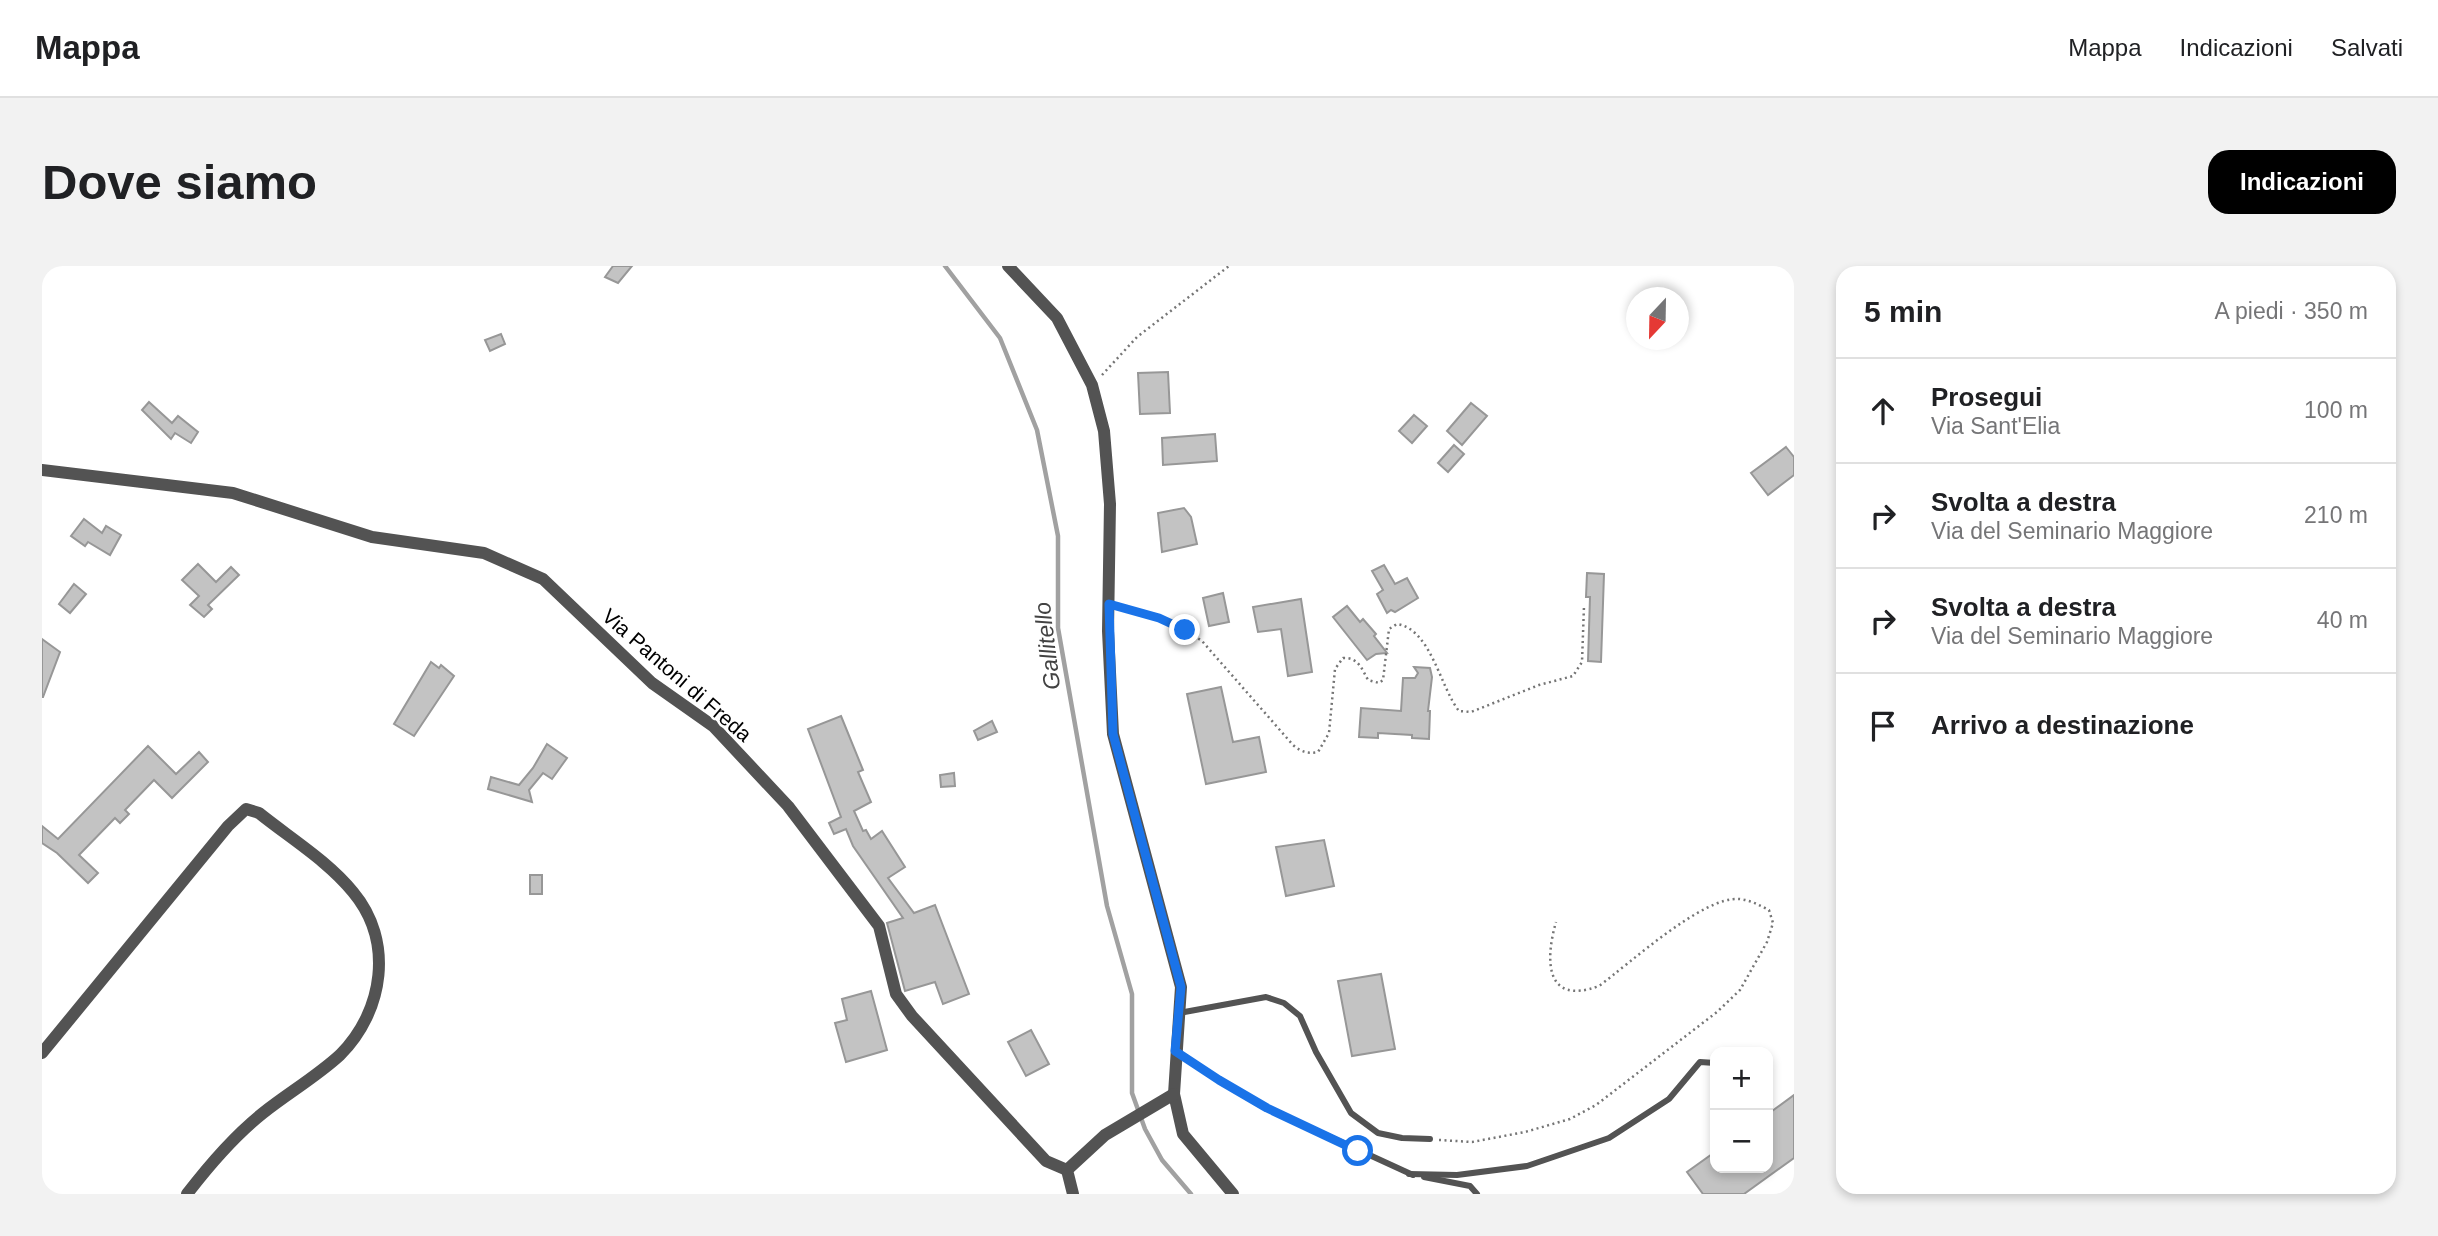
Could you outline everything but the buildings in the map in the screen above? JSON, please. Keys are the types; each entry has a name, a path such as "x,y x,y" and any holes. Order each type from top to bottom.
{"street":[{"path":"1009,266 1057,318 1092,386 1104,431 1110,503 1109,604 1113,734 1181,987 1170,1097 1183,1134 1233,1194"},
{"name":"Via Pantoni di Freda","path":"42,470 233,493 372,537 484,553 543,579 652,683 713,726 788,807 879,926 896,994 912,1016 1046,1161 1067,1170"},
{"path":"42,1053 228,826 246,809 259,813 337,874 361,902 377,938 380,965 378,986 370,1012 341,1053 239,1134 187,1194"},
{"path":"1073,1194 1067,1170 1105,1135 1170,1097"}],"lane":[{"path":"1179,1013 1266,998 1284,1003 1300,1016 1316,1052 1352,1113 1378,1133 1402,1138 1430,1139"},
{"path":"1175,1051 1267,1108 1409,1174 1470,1186 1477,1194"},
{"path":"1409,1174 1457,1175 1527,1166 1609,1139 1669,1098 1700,1062 1710,1063"}],"path":[{"path":"1092,386 1136,337 1229,266"},
{"path":"1109,604 1159,618 1202,641 1293,745 1300,751 1310,753 1318,752 1329,733 1335,669 1339,663 1343,658 1350,657 1356,661 1368,680 1379,683 1383,680 1389,629 1397,624 1407,626 1418,637 1436,664 1451,702 1459,711 1471,712 1539,685 1573,676 1581,662 1584,607"},
{"path":"1430,1139 1472,1142 1525,1132 1570,1119 1596,1105 1717,1012 1740,990 1767,942 1773,923 1769,910 1754,902 1737,898 1717,902 1695,914 1599,986 1583,992 1570,991 1557,982 1550,964 1550,943 1556,922"}],"waterway":[{"name":"Gallitello","path":"945,266 1000,338 1037,430 1058,536 1058,628 1107,906 1132,994 1132,1093 1145,1129 1162,1160 1191,1194"}],"route":[{"path":"1185,630 1159,618 1109,604 1113,734 1181,987 1175,1051 1267,1108 1358,1151"}]}
